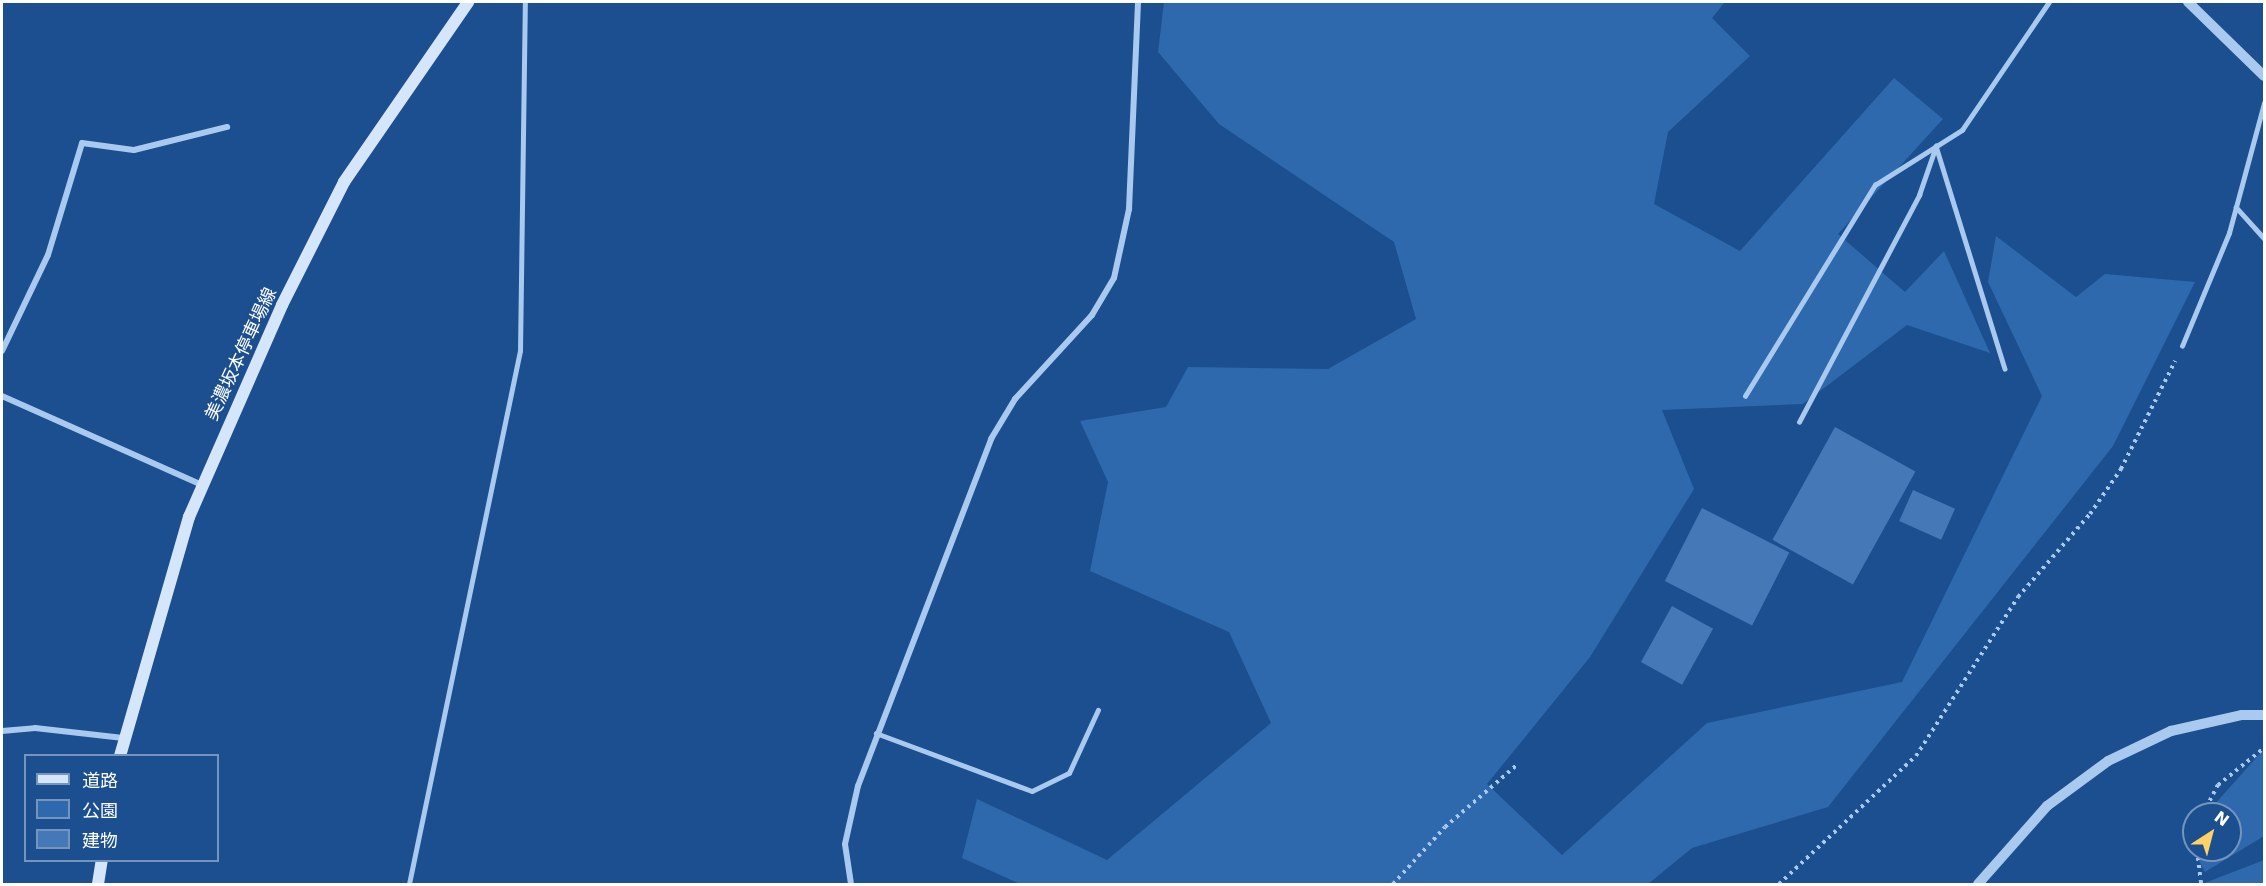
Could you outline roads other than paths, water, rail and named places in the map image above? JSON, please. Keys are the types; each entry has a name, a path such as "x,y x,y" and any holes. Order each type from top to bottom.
{"main road":[{"name":"美濃坂本停車場線","path":"120,754 158,612 202,485 282,305 344,182 468,2"},
{"path":"98,885 102,862"}],"street":[{"path":"851,885 845,844 876,733 991,440 1015,399 1092,315 1114,278 1129,210 1138,2"},
{"path":"2188,2 2265,76"},
{"path":"2,351 48,255 82,143 134,150 227,127"},
{"path":"2,396 202,485"},
{"path":"1978,885 2047,806 2108,761 2171,731 2242,715 2265,715"},
{"path":"2,731 35,728 123,738"}],"lane":[{"path":"409,885 520,351 525,2"},
{"path":"1745,396 1875,185 1962,130 2049,2"},
{"path":"2182,346 2236,207 2265,103"},
{"path":"1936,146 2005,369"},
{"path":"1799,422 1919,195 1936,146"},
{"path":"2236,207 2265,238"},
{"path":"876,733 1032,791 1069,773 1098,710"}]}
